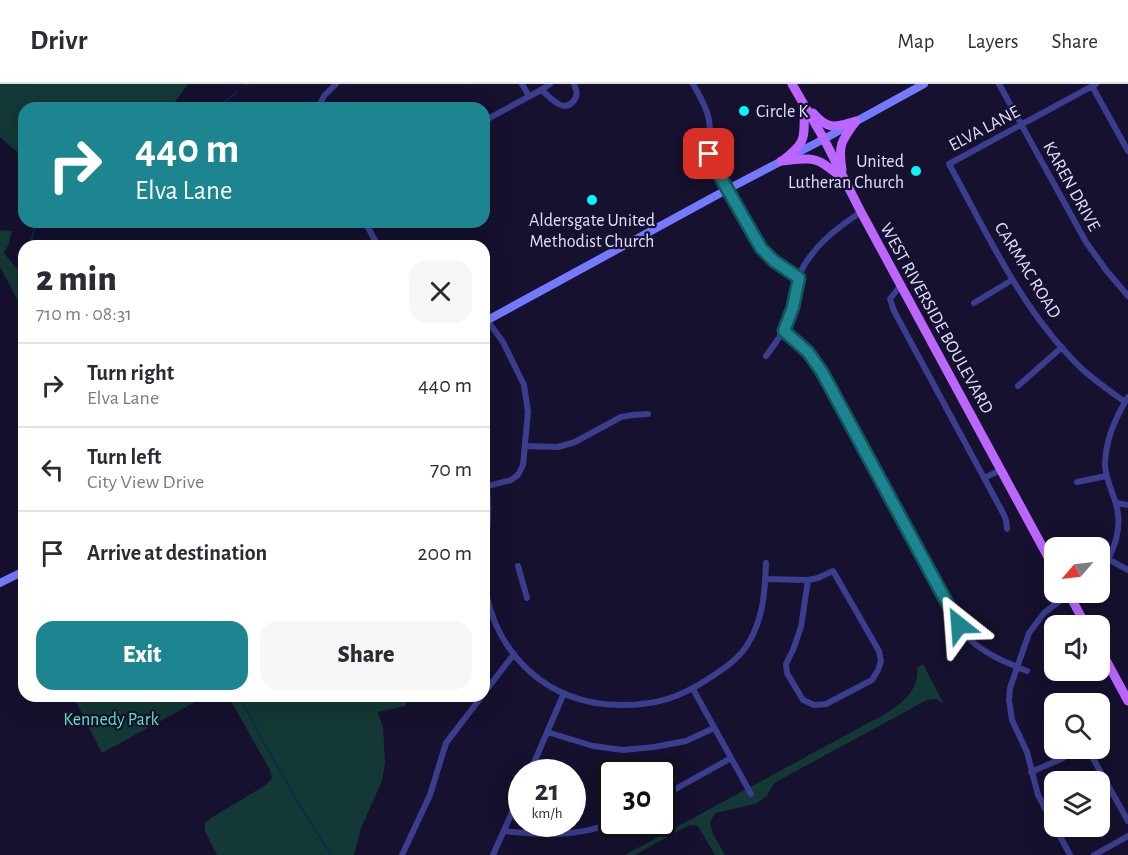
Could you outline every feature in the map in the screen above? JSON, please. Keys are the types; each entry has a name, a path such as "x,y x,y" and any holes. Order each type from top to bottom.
{"main road":[{"name":"WEST RIVERSIDE BOULEVARD","path":"792,84 1044,550"},
{"path":"803,104 816,117 830,126 856,121"},
{"path":"781,161 796,149 803,139 803,104"},
{"path":"843,178 840,148 856,121"},
{"path":"781,161 813,159 825,164 843,178"},
{"path":"1110,668 1128,701"}],"street":[{"path":"321,102 336,84"},
{"path":"522,84 529,96"},
{"path":"490,118 550,84"},
{"path":"541,90 558,105 564,106 569,105 576,97 574,84"},
{"path":"693,84 709,119 709,154 713,164 761,248 774,261 799,278"},
{"path":"490,319 924,84"},
{"name":"KAREN DRIVE","path":"999,84 1086,242 1128,296"},
{"path":"1094,85 1128,151"},
{"name":"ELVA LANE","path":"949,164 1094,85"},
{"name":"CARMAC ROAD","path":"949,164 1012,280 1047,330 1097,382 1126,399"},
{"path":"766,356 784,331 793,307 801,271 812,253 822,242 861,212"},
{"path":"974,303 1012,280"},
{"path":"900,285 890,299 894,311 1003,513 1007,529"},
{"path":"490,326 503,342 524,385 528,412 523,465 518,475 511,480 490,486"},
{"path":"784,331 808,352 822,372 964,634 982,650 997,659 1028,671"},
{"path":"1018,386 1062,347"},
{"path":"1110,554 1116,540 1118,514 1106,476 1106,452 1108,437 1126,399"},
{"path":"525,446 558,447 575,442 621,417 648,414"},
{"path":"984,478 1001,470"},
{"path":"1077,482 1106,476"},
{"path":"1116,503 1128,505"},
{"path":"1110,560 1128,570"},
{"path":"490,607 509,648 519,662 553,688 583,701 598,704 634,705 661,702 693,689 731,663 745,648 761,613 766,563"},
{"path":"518,566 527,598"},
{"path":"765,579 808,580 833,571 879,651 881,661 872,680 826,704 814,705 803,700 787,673 786,664 801,627 808,580"},
{"path":"0,584 18,574"},
{"path":"1055,603 1036,622 1029,633 1010,687 1010,708 1012,720 1027,752 1041,803 1070,855"},
{"path":"490,685 514,654"},
{"path":"693,689 751,794"},
{"path":"536,759 564,693"},
{"path":"402,855 430,795 446,743 477,702"},
{"path":"547,732 593,746 623,750 686,741 714,728"},
{"path":"676,789 731,758"},
{"path":"1031,772 1061,759"},
{"path":"1093,759 1128,820"},
{"path":"493,855 508,822"},
{"path":"504,831 559,834 598,827"},
{"path":"1094,855 1128,836"}],"green space":[{"path":"0,84 188,84 175,102 18,102 18,152 0,137"},
{"path":"0,230 12,231 4,253 18,269 18,301 0,267"},
{"path":"923,664 944,704 936,699 927,700 774,783 767,796 755,804 715,813 710,822 713,834 725,855 715,855 698,826 689,825 676,832 676,827 897,706 908,696 916,683 917,668"},
{"name":"Kennedy Park","path":"76,702 195,702 102,753"},
{"path":"231,702 407,702 405,706 378,712 383,728 385,763 382,781 361,828 354,855 217,855 205,831 205,823 267,784 272,778 270,770"},
{"path":"658,837 667,837 635,855 625,855"}],"waterway":[{"path":"224,102 237,92"},
{"path":"32,240 34,228"},
{"path":"242,702 296,799 331,855"}],"place":[{"name":"Circle K","path":"744,111"},
{"name":"United Lutheran Church","path":"916,171"},
{"name":"Aldersgate United Methodist Church","path":"592,200"}],"route":[{"path":"709,154 757,243 774,261 799,278 793,307 784,331 815,360 959,625"}]}
